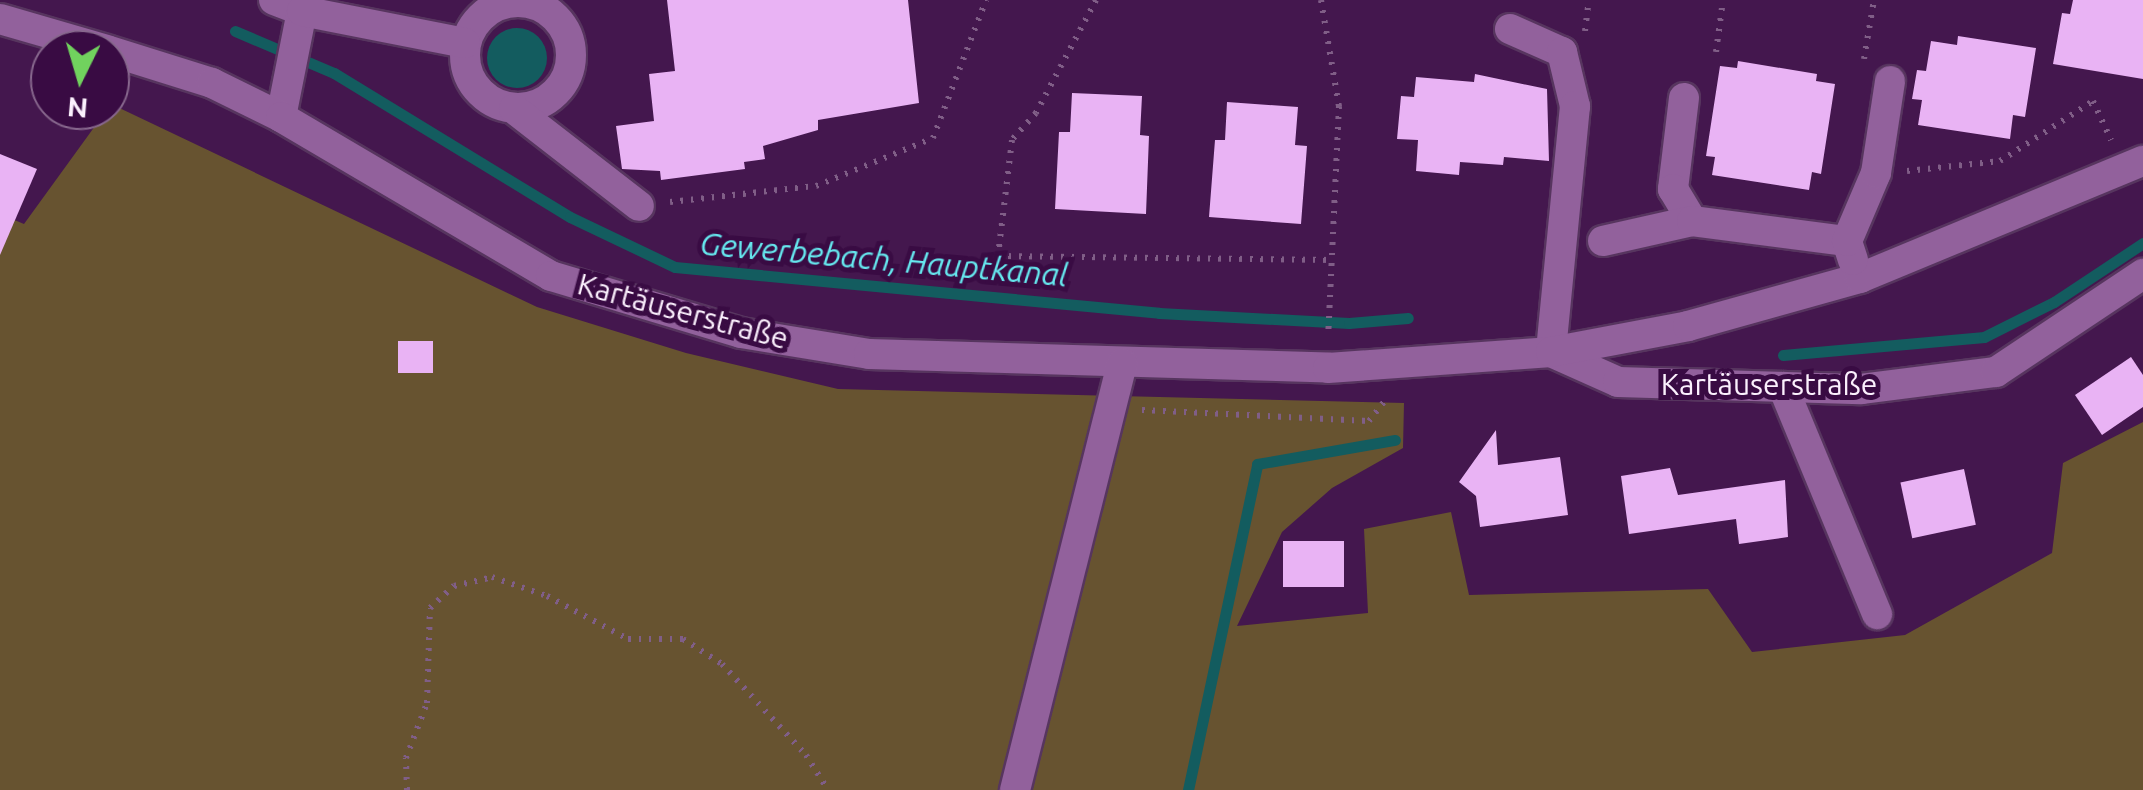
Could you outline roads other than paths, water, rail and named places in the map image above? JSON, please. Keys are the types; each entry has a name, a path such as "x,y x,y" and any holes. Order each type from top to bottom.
{"street":[{"path":"514,109 549,99 567,78 572,60 564,29 536,5 507,2 476,22 465,44 470,80 497,105 514,109 639,206"},
{"path":"285,106 298,45 288,6 465,44"},
{"name":"Kartäuserstraße","path":"0,19 38,30"},
{"path":"1510,29 1562,52 1575,106 1551,352"},
{"name":"Kartäuserstraße","path":"130,57 285,106 551,276 741,333 869,354 1328,368 1551,352 1688,326 1860,278 2133,166"},
{"path":"1860,278 1846,241 1876,173 1890,81"},
{"path":"1684,98 1673,189 1692,221"},
{"path":"1603,241 1692,221 1846,241"},
{"name":"Kartäuserstraße","path":"1551,352 1618,382 1862,389 1996,372 2143,274"},
{"path":"1015,790 1122,363"},
{"path":"1783,387 1877,614"}],"waterway":[{"name":"Gewerbebach, Hauptkanal","path":"235,31 334,73 570,217 675,267 1159,313 1349,323 1408,318"},
{"name":"Gewerbebach, Hauptkanal","path":"1783,355 1984,337 2054,302 2143,243"},
{"path":"1188,790 1257,464 1395,440"}]}
